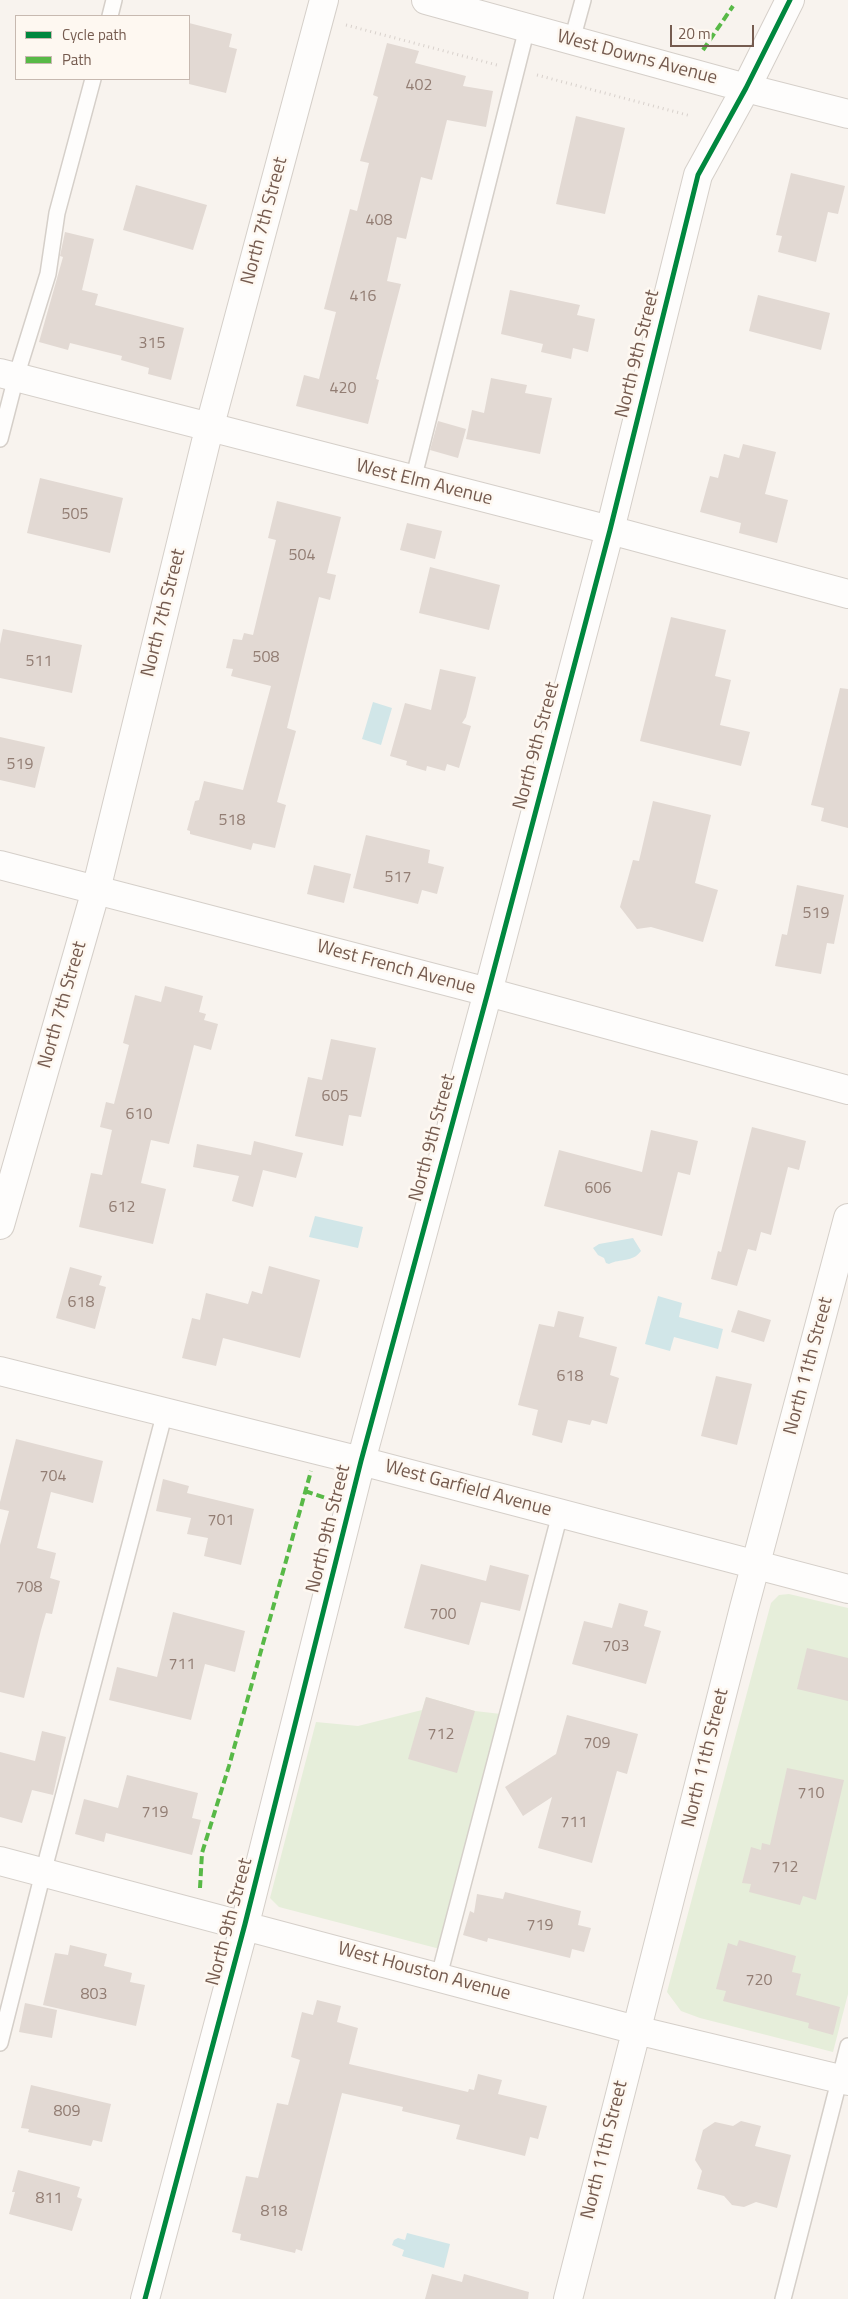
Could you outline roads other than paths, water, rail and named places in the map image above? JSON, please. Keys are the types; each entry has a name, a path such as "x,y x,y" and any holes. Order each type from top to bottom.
{"street":[{"name":"North 7th Street","path":"0,1225 96,890 210,429 324,0"},
{"name":"West Downs Avenue","path":"426,0 746,88 848,114"},
{"name":"North 9th Street","path":"145,2299 245,1924 361,1461 488,992 610,530 698,175 746,88 790,0"},
{"name":"West Elm Avenue","path":"8,375 210,429 610,530 848,594"},
{"name":"West French Avenue","path":"0,865 488,992 848,1090"},
{"name":"North 11th Street","path":"568,2299 756,1565 848,1218"},
{"name":"West Garfield Avenue","path":"0,1371 361,1461 848,1589"},
{"name":"West Houston Avenue","path":"0,1861 245,1924 636,2030 844,2080"}],"lane":[{"path":"110,15 114,0"},
{"path":"572,40 583,0"},
{"path":"414,480 527,28"},
{"path":"0,439 8,375 48,274 57,213 93,80"},
{"path":"0,2043 165,1412"},
{"path":"439,1976 560,1514"},
{"path":"783,2299 844,2080 848,2046"}]}
